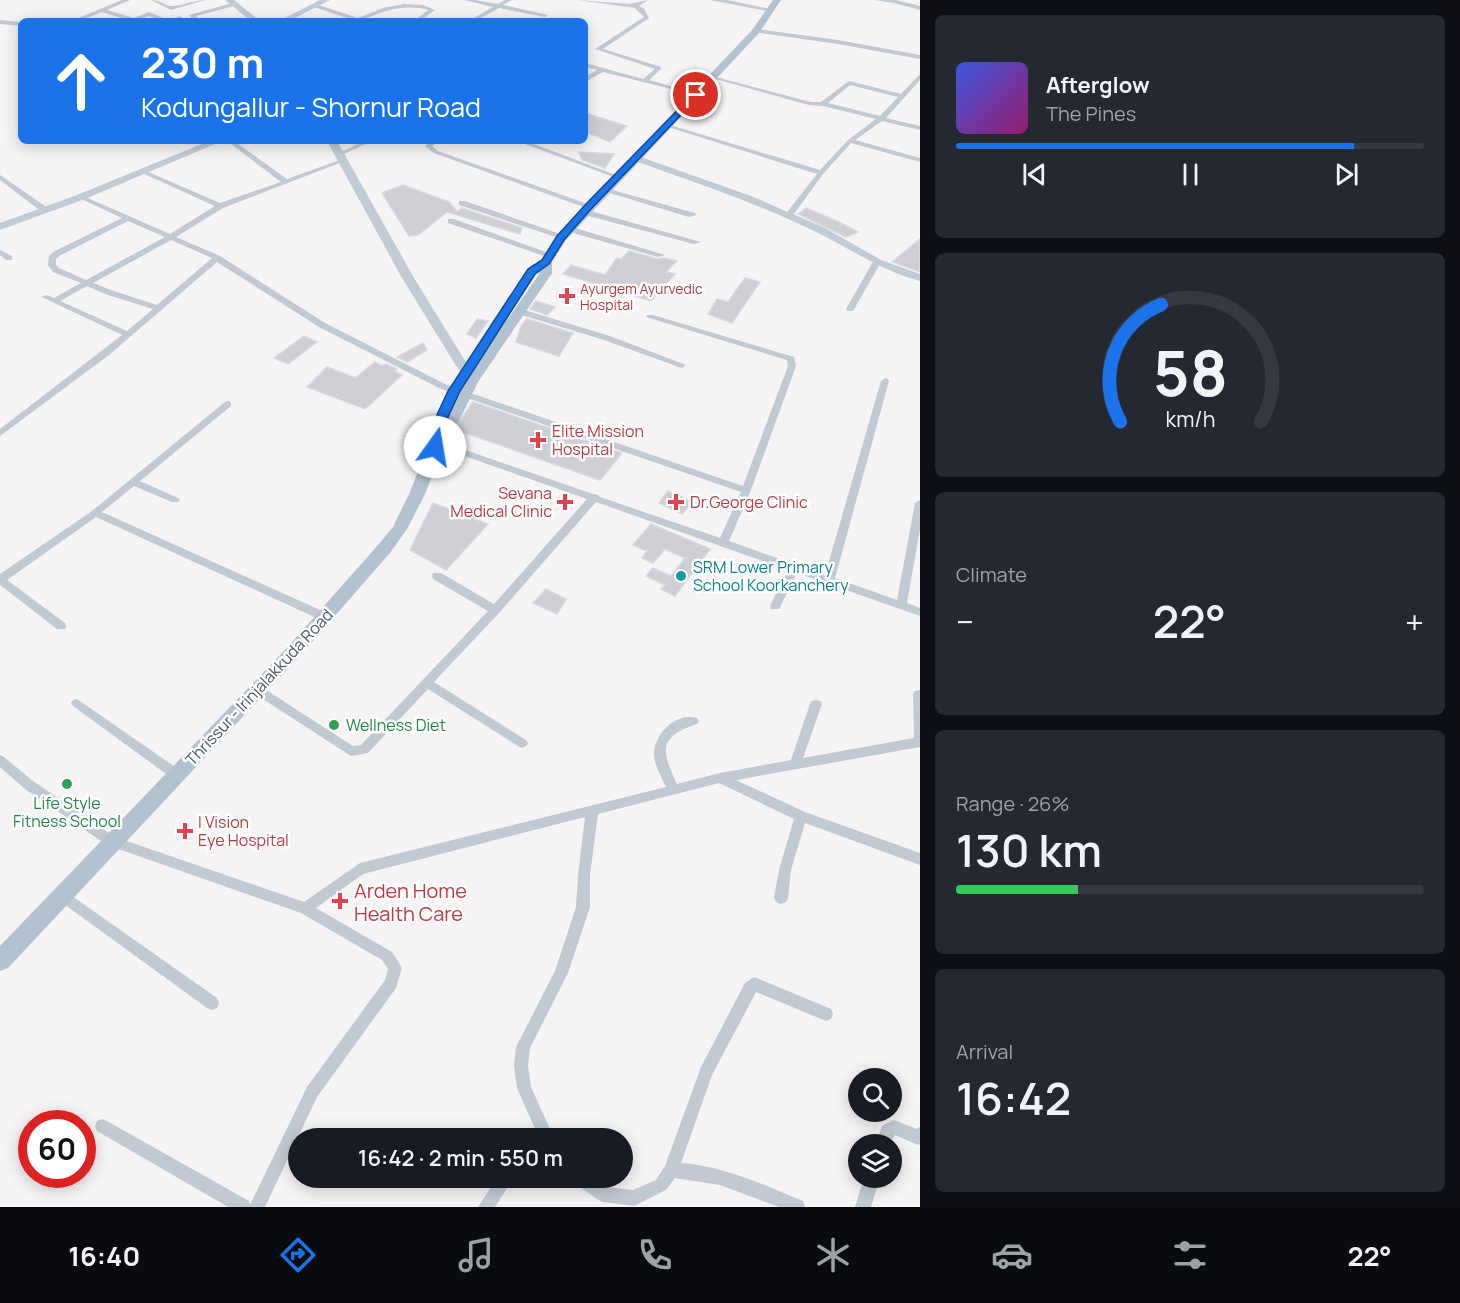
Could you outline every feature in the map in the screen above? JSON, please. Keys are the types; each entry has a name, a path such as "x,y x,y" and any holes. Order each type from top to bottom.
{"main road":[{"path":"460,385 531,272 548,259 586,209 668,126 756,31 777,0"},
{"path":"460,385 546,273 548,259"},
{"name":"Thrissur - Irinjalakkuda Road","path":"1,958 111,841 259,691 399,529 418,492 438,437 452,421 460,385"}],"street":[{"path":"82,18 127,0"},
{"path":"154,0 171,8 202,0"},
{"path":"290,18 326,0"},
{"path":"467,0 545,15"},
{"path":"477,18 509,0"},
{"path":"581,0 636,6 647,16 598,49 659,68 644,81"},
{"path":"636,6 644,0"},
{"path":"714,0 771,10"},
{"path":"878,0 895,1 920,8"},
{"path":"186,18 232,2 252,18"},
{"path":"364,18 392,5 407,3 418,3 432,9 420,18"},
{"path":"316,6 354,18"},
{"path":"102,10 128,18"},
{"path":"139,18 149,14 160,18"},
{"path":"0,22 18,24"},
{"path":"756,31 838,42 920,57"},
{"path":"588,66 696,95"},
{"path":"588,78 602,70"},
{"path":"788,216 821,173 850,141 882,118 920,75"},
{"path":"714,77 811,104 823,104 920,128"},
{"path":"823,104 849,83 903,96"},
{"path":"668,126 821,173"},
{"path":"850,141 920,160"},
{"path":"0,227 81,197 210,144"},
{"path":"234,144 286,182"},
{"path":"334,144 408,278 460,385"},
{"path":"127,334 50,299 86,283 171,237 220,206 286,182 364,144"},
{"path":"431,144 428,146 436,152 586,209 697,242"},
{"path":"528,144 618,177"},
{"path":"635,158 747,198 821,230 877,262 920,279"},
{"path":"144,171 220,206"},
{"path":"0,177 45,210"},
{"path":"605,190 692,215"},
{"path":"81,197 217,258 330,330 460,385 746,490"},
{"path":"462,203 566,233 661,255"},
{"path":"128,218 58,253 52,258 52,265 56,270 86,283 156,308"},
{"path":"451,221 548,259"},
{"path":"0,252 9,258"},
{"path":"0,433 127,334 217,258"},
{"path":"850,309 877,262"},
{"path":"518,311 607,338 682,365"},
{"path":"650,317 790,359 792,366 746,490 723,543"},
{"path":"829,580 885,381"},
{"path":"61,626 0,580 95,513 228,404"},
{"path":"438,437 595,497 920,612"},
{"path":"133,482 175,500"},
{"path":"259,691 351,751 364,750 495,610 595,497"},
{"path":"901,605 920,503"},
{"path":"95,513 325,617"},
{"path":"775,606 794,568"},
{"path":"436,576 495,610"},
{"path":"427,683 522,743"},
{"path":"305,908 360,869 720,778 920,742 920,694"},
{"path":"77,703 177,774"},
{"path":"795,765 816,704"},
{"path":"673,789 660,757 665,735 676,723 693,721"},
{"path":"0,760 29,785 111,841 305,908 387,956 394,968 391,982 312,1092 257,1207"},
{"path":"720,778 801,816 920,859"},
{"path":"538,1128 524,1088 521,1066 523,1047 561,973 583,907 584,875 592,811"},
{"path":"781,898 785,870 801,816"},
{"path":"62,895 212,1003"},
{"path":"593,1188 602,1194 634,1198 661,1185 671,1170 706,1072 754,984 826,1014"},
{"path":"102,1126 243,1207"},
{"path":"886,1134 894,1127 918,1137 920,1135"},
{"path":"671,1170 693,1171 746,1185 797,1207"},
{"path":"486,1207 499,1188"},
{"path":"863,1207 869,1188"}],"building":[{"path":"588,114 627,126 610,142 588,133"},
{"path":"579,152 614,154 605,168 582,160"},
{"path":"403,185 449,202 457,212 462,208 522,228 520,234 447,212 418,235 409,236 382,193"},
{"path":"806,208 858,232 846,237 798,214"},
{"path":"920,239 920,272 892,262"},
{"path":"629,251 657,259 677,261 666,272 675,274 651,301 563,274 571,265 605,275 617,258 621,259"},
{"path":"745,278 760,282 732,323 708,314 717,299 728,302"},
{"path":"536,301 555,307 547,315 530,309"},
{"path":"477,319 488,321 476,338 467,334"},
{"path":"527,319 573,333 559,356 516,342 521,326"},
{"path":"304,336 317,342 288,364 274,358"},
{"path":"423,343 427,350 407,362 397,357"},
{"path":"375,362 397,369 393,371 402,375 365,409 307,387 327,367 355,378"},
{"name":"Elite Mission Hospital","path":"473,402 622,453 600,480 454,429"},
{"name":"Dr.George Clinic","path":"668,491 693,502 682,514 659,503"},
{"path":"433,503 488,524 446,570 410,550"},
{"name":"SRM Lower Primary School Koorkanchery","path":"651,524 710,549 675,596 661,589 665,585 646,576 653,568 671,576 685,558 665,549 653,563 642,558 647,551 633,545"},
{"path":"546,589 566,599 557,614 533,603"}],"place":[{"name":"Ayurgem Ayurvedic Hospital","path":"567,296"},
{"name":"Elite Mission Hospital","path":"538,440"},
{"name":"Sevana Medical Clinic","path":"565,502"},
{"name":"Dr.George Clinic","path":"676,502"},
{"name":"SRM Lower Primary School Koorkanchery","path":"681,576"},
{"name":"Wellness Diet","path":"334,725"},
{"name":"Life Style Fitness School","path":"67,784"},
{"name":"I Vision Eye Hospital","path":"185,831"},
{"name":"Arden Home Health Care","path":"340,901"}],"route":[{"path":"435,447 441,431 442,417 454,391 531,272 546,262 561,238 589,206 696,95"}]}
